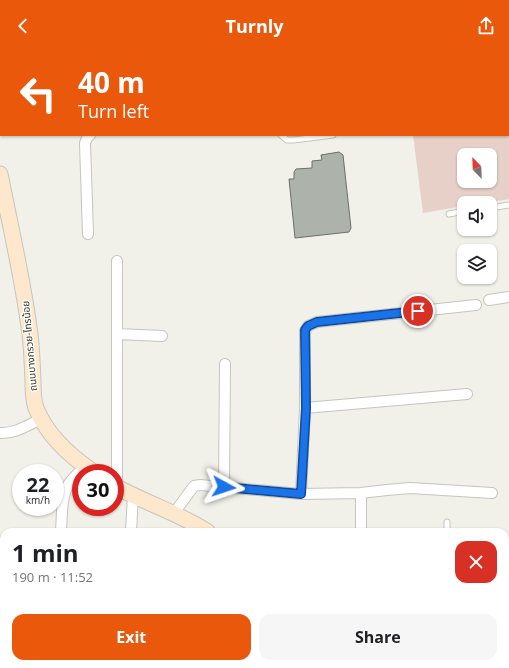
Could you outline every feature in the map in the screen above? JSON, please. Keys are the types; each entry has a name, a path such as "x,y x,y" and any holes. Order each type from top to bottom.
{"main road":[{"name":"ถนนบางกรวย-ไทรน้อย","path":"0,174 26,303 30,329 33,395 36,407 41,419 49,431 61,445 82,464"},
{"path":"124,490 174,513 198,528"}],"street":[{"path":"88,234 85,143 89,136"},
{"path":"116,464 117,261"},
{"path":"489,300 509,297"},
{"path":"301,494 306,408 305,330 308,326 317,322 476,305"},
{"path":"117,334 162,336"},
{"path":"224,487 225,364"},
{"path":"306,408 467,394"},
{"path":"0,433 7,434 16,431 41,419"},
{"path":"61,528 64,497 68,485 72,480"},
{"path":"174,513 194,486 200,485 301,494 361,493 410,488 492,493"},
{"path":"361,493 361,528"},
{"path":"131,528 133,495"}],"lane":[{"path":"282,136 287,140 294,140 325,136"},
{"path":"497,207 509,205"},
{"path":"449,214 457,213"},
{"path":"447,522 447,528"}],"shaded area":[{"path":"413,136 509,136 509,199 497,201 497,196 457,196 457,207 423,213"}],"building":[{"path":"339,152 343,155 351,228 349,232 295,238 289,179 294,179 294,172 296,169 312,168 312,161 322,160 321,155"}],"route":[{"path":"224,487 301,494 306,408 305,330 308,326 317,322 418,311"}]}
